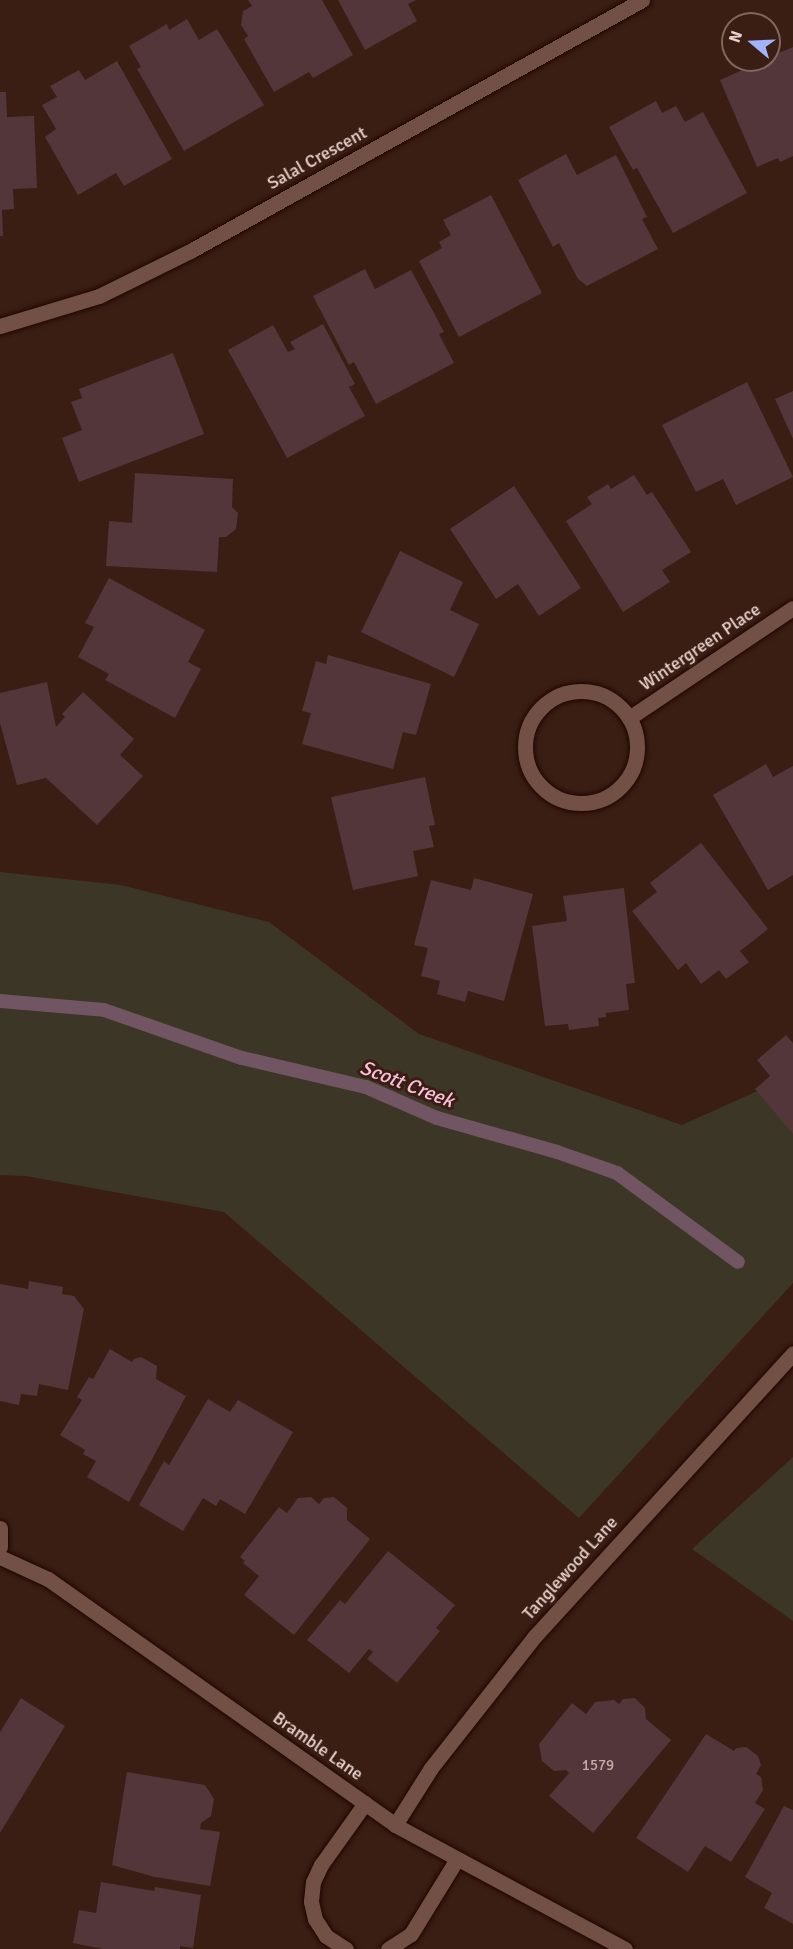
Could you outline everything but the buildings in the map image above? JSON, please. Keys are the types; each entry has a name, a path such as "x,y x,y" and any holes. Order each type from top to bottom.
{"street":[{"name":"Salal Crescent","path":"0,326 99,296 192,250 642,0"},
{"name":"Wintergreen Place","path":"629,718 793,608"},
{"path":"581,691 599,694 615,702 629,718 635,731 637,748 634,766 624,783 610,795 592,802 573,802 555,796 540,785 530,769 525,750 527,731 535,715 548,702 564,694 581,691"},
{"name":"Tanglewood Lane","path":"395,1825 431,1768 535,1636 793,1353"},
{"path":"0,1528 0,1547"},
{"name":"Bramble Lane","path":"0,1557 48,1579 395,1825 625,1949"},
{"path":"346,1949 326,1936 315,1919 311,1900 314,1881 321,1865 365,1803"},
{"path":"388,1949 411,1934 457,1859"}],"shaded area":[{"path":"0,872 121,885 269,922 419,1034 682,1125 764,1088 793,1124 793,1283 579,1518 224,1212 26,1176 0,1175"},
{"path":"793,1457 793,1621 692,1549"}],"waterway":[{"name":"Scott Creek","path":"0,1001 104,1010 242,1058 366,1087 437,1118 557,1152 617,1173 738,1262"}]}
